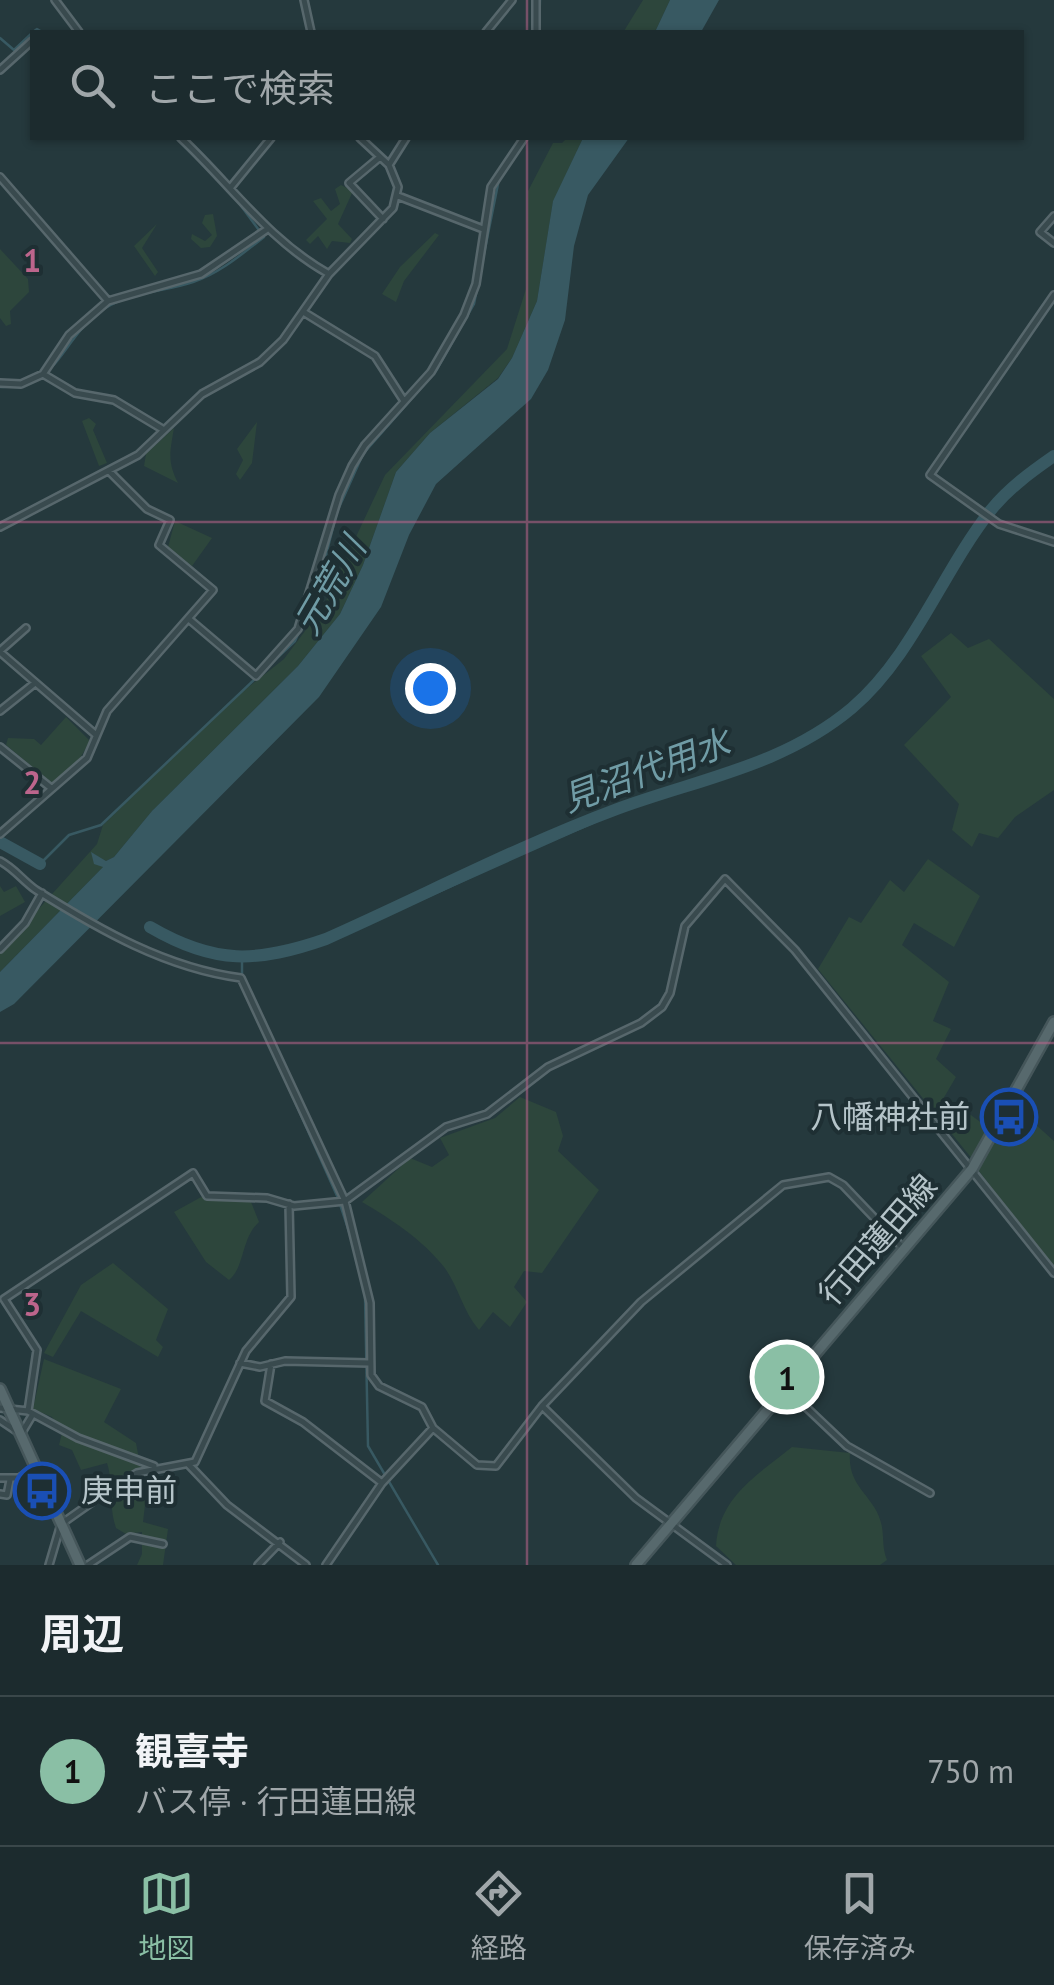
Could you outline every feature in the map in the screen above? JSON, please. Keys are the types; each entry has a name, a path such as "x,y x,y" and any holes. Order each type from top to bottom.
{"main road":[{"name":"行田蓮田線","path":"636,1565 972,1169 1054,1022"},
{"path":"0,1389 4,1407 80,1565"}],"street":[{"path":"55,0 78,30"},
{"path":"304,0 311,30"},
{"path":"488,30 512,0"},
{"path":"536,0 536,30"},
{"path":"0,70 30,43"},
{"path":"182,140 231,187 266,230 294,254 329,274"},
{"path":"231,187 270,140"},
{"path":"0,527 138,454 202,394 260,362 304,312 329,274 383,219 398,196 389,165 362,140"},
{"path":"389,165 405,140"},
{"path":"190,620 256,676 274,661 298,629 339,495 352,466 431,372 471,300 490,187 523,140"},
{"path":"380,157 350,183 383,219"},
{"path":"0,177 108,301"},
{"path":"398,196 484,229"},
{"path":"1054,216 1040,232 1054,243"},
{"path":"0,384 21,384 43,374 69,334 108,301 201,274 266,230"},
{"path":"1054,294 930,475 992,520 1054,542"},
{"path":"304,312 376,356 404,402"},
{"path":"43,374 75,393 114,400 164,430"},
{"path":"0,834 86,758 107,711 213,590 159,545 170,520 147,508 110,471"},
{"path":"26,628 0,652 95,734"},
{"path":"0,711 35,683"},
{"path":"0,747 51,788"},
{"path":"0,860 44,894 182,968 241,978 345,1201 370,1303 369,1362 380,1386 418,1404 433,1428 486,1468 496,1466 542,1406 641,1302 783,1185 828,1177 844,1186 902,1248"},
{"path":"0,1420 20,1434 31,1413 37,1350 4,1299 193,1173 207,1196 267,1198 288,1204 345,1201 446,1127 487,1114 548,1067 656,1013 670,994 685,926 725,878 795,950 1054,1273"},
{"path":"0,949 25,923 44,894"},
{"path":"189,1466 208,1442 240,1363 292,1296 288,1204"},
{"path":"240,1363 369,1362"},
{"path":"271,1364 265,1401 304,1422 382,1484"},
{"path":"785,1388 847,1446 930,1492"},
{"path":"542,1406 670,1525 727,1565"},
{"path":"4,1407 31,1413 78,1438 158,1467 189,1466 227,1505 306,1565"},
{"path":"326,1565 382,1484 433,1428"},
{"path":"48,1565 61,1524 115,1486 158,1467"},
{"path":"0,1478 10,1480 34,1468"},
{"path":"0,1494 7,1495 10,1480"},
{"path":"88,1565 130,1537 164,1544"},
{"path":"258,1565 280,1542"}],"green space":[{"path":"643,0 670,0 656,30 625,30"},
{"path":"582,140 553,202 537,301 512,358 498,378 430,433 396,472 363,565 340,614 298,666 153,810 114,857 106,861 91,853 104,866 0,972 0,952 97,844 103,825 227,704 284,659 323,607 385,475 507,349 526,289 528,191 553,143"},
{"path":"341,185 353,191 338,224 352,239 350,243 332,241 327,249 318,236 310,244 306,240 327,219 313,201 321,198 331,211 340,204 335,189"},
{"path":"213,214 217,236 210,247 201,248 191,239 192,234 205,241 212,235 202,223 205,215"},
{"path":"157,224 142,248 158,272 155,276 134,246"},
{"path":"435,233 439,235 404,281 396,302 382,294 400,267"},
{"path":"0,249 28,279 29,292 10,311 11,324 6,326 0,318"},
{"path":"89,418 96,424 93,430 107,463 99,466 82,421"},
{"path":"257,422 252,463 240,480 236,474 243,460 237,449"},
{"path":"174,428 170,456 178,483 144,466 146,454"},
{"path":"175,521 212,538 192,566 168,547"},
{"path":"951,633 968,648 989,639 1054,699 1054,790 1015,817 998,838 979,833 972,847 952,830 959,804 904,745 951,697 921,656"},
{"path":"66,717 90,741 79,760 52,783 6,745 8,738 34,739 41,745"},
{"path":"928,859 980,896 954,947 914,923 902,945 949,982 933,1021 951,1029 936,1059 956,1077 936,1111 948,1098 991,1130 973,1160 818,969 849,917 861,923 890,880 904,892"},
{"path":"0,886 4,892 16,886 25,902 0,916"},
{"path":"520,1097 556,1112 563,1136 558,1151 599,1190 542,1273 524,1271 514,1287 527,1302 510,1327 493,1312 479,1330 436,1257 362,1202 410,1158 432,1167 449,1155 440,1138 495,1118"},
{"path":"1016,1107 1054,1141 1054,1267 978,1170"},
{"path":"203,1196 251,1202 259,1222 229,1280 206,1262 174,1212"},
{"path":"113,1263 168,1309 156,1340 163,1347 158,1357 81,1311 53,1357 44,1353 81,1285"},
{"path":"44,1359 121,1389 104,1422 136,1443 146,1497 143,1522 168,1529 163,1565 137,1565 142,1554 142,1532 126,1534 116,1528 107,1463 81,1470 72,1450 59,1445 62,1433 52,1417 33,1409"},
{"path":"792,1447 850,1453 857,1484 879,1516 887,1560 880,1565 736,1565 716,1546 724,1514 732,1501 753,1478"}],"water":[{"path":"670,0 719,0 702,30 656,30"},
{"path":"582,140 628,140 588,195 574,246 565,320 548,370 531,399 436,484 409,535 381,607 319,697 14,1004 0,1012 0,972 103,867 94,864 91,852 106,861 114,857 152,811 298,666 340,614 363,565 396,472 430,433 498,379 512,358 537,301 553,201"}],"waterway":[{"path":"539,30 540,0"},
{"path":"0,38 14,50 30,35"},
{"path":"178,140 207,168"},
{"path":"509,164 526,140"},
{"name":"元荒川","path":"40,864 69,835 101,825 295,641 317,590 337,512 363,454 436,371 474,304 499,179"},
{"path":"0,387 19,385 46,372 85,325 108,306 203,278 264,237 236,199"},
{"name":"見沼代用水","path":"150,927 216,954 257,956 301,947 580,823 739,769 798,744 852,708 873,687 910,639 991,510 1013,487 1054,456"},
{"name":"見沼代用水","path":"150,927 216,954 279,953 326,939 617,809"},
{"name":"見沼代用水","path":"0,842 40,864"},
{"path":"242,958 242,977"},
{"path":"261,1026 338,1198 353,1244"},
{"path":"365,1296 368,1446 438,1565"}],"place":[{"name":"八幡神社前","path":"1009,1117"},
{"name":"観喜寺","path":"787,1377"},
{"name":"庚申前","path":"42,1491"}]}
